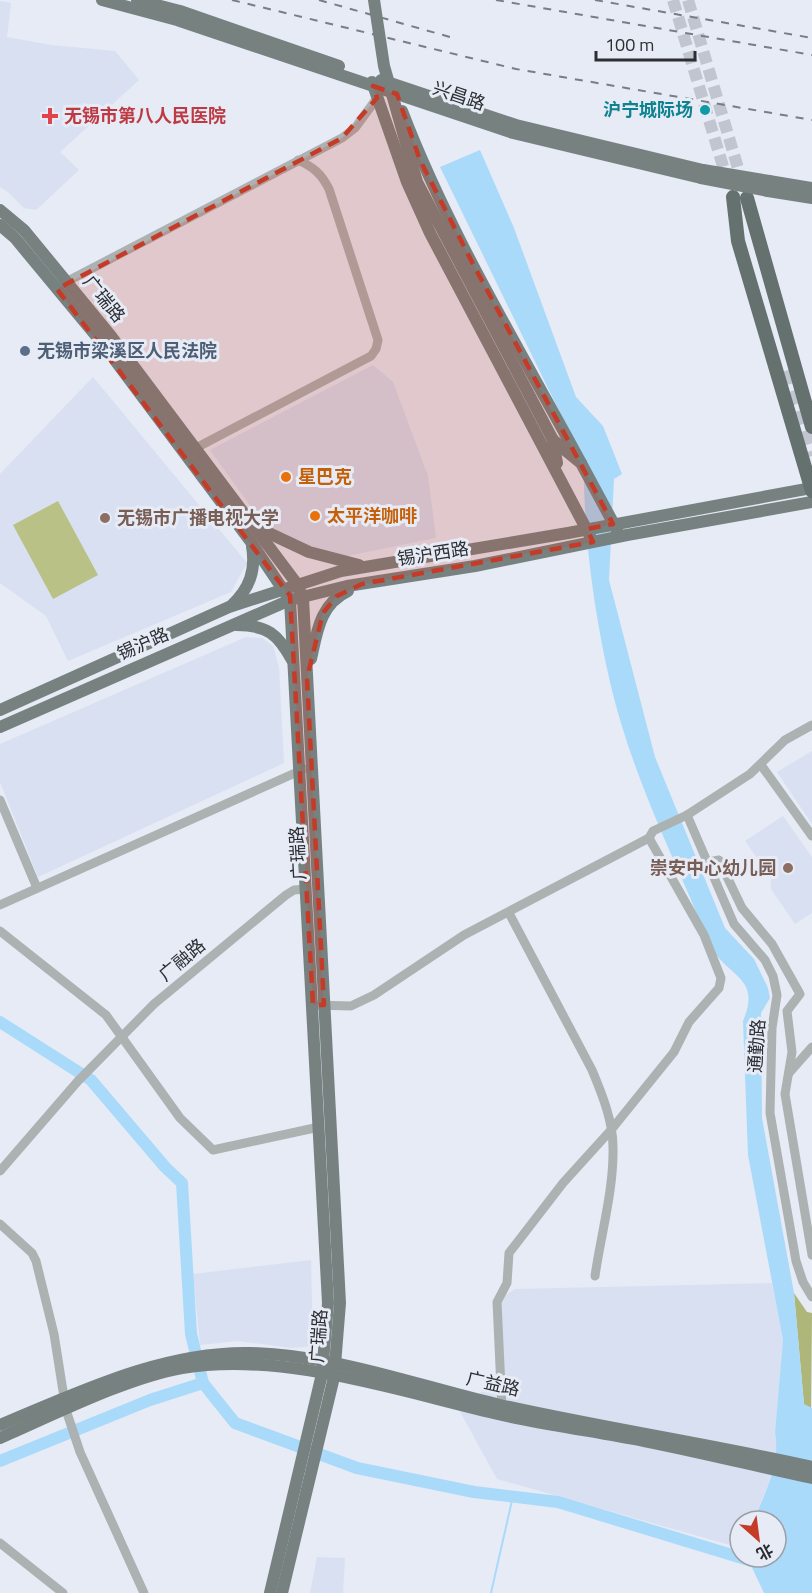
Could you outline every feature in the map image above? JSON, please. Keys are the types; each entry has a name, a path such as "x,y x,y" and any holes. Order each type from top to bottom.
{"highway":[{"path":"740,197 785,371"},
{"path":"740,197 769,250 812,397"},
{"path":"740,197 812,427"},
{"path":"740,197 738,241 812,492"}],"main road":[{"name":"兴昌路","path":"102,0 177,20 374,87 396,89 513,133 702,174 769,186 812,198"},
{"name":"兴昌路","path":"137,0 180,11 374,87"},
{"path":"375,0 384,66 417,182 553,440 559,474"},
{"path":"374,87 406,182 430,233 593,542"},
{"path":"396,89 420,160 472,262 623,536 812,492"},
{"name":"兴昌路","path":"769,186 812,188"},
{"name":"广瑞路","path":"0,210 24,230 102,343 251,542 291,586"},
{"name":"广瑞路","path":"0,225 111,336 254,526 297,599 307,678 306,888 319,1005 320,1127 329,1369"},
{"path":"553,440 581,463"},
{"path":"617,523 812,492"},
{"name":"锡沪路","path":"0,710 229,608 291,586 341,571 617,523"},
{"path":"254,526 309,552 366,567"},
{"name":"锡沪西路","path":"297,599 362,584 475,566 623,536"},
{"path":"229,608 251,581 255,562 251,542"},
{"path":"307,678 323,614 337,596 362,584"},
{"name":"广瑞路","path":"282,1593 304,1476 329,1369 340,1303 305,768 295,665 297,599"},
{"name":"锡沪路","path":"0,727 229,626 297,599"},
{"path":"229,626 266,628 283,642 295,665"},
{"name":"广益路","path":"65,1404 129,1372 251,1353 646,1442 766,1462"},
{"path":"0,1425 65,1404"},
{"path":"0,1438 65,1404"},
{"path":"766,1462 812,1467"},
{"path":"766,1462 812,1478"},
{"name":"广瑞路","path":"270,1593 304,1476"}],"street":[{"path":"62,285 342,138 355,128 374,87"},
{"path":"194,449 371,356 376,349 378,340 329,189 322,176 313,167 298,160"},
{"path":"319,1005 351,1006 374,995 464,935 509,913 687,815 760,765 785,740 812,725"},
{"path":"760,765 812,836"},
{"path":"0,905 305,768"},
{"path":"0,800 37,888"},
{"name":"通勤路","path":"687,815 734,924 765,960 773,976 777,995 772,1028 770,1113 796,1261 812,1297"},
{"path":"502,1410 497,1302 507,1283 506,1263 509,1253 563,1183 611,1130 674,1052 689,1022 719,988 721,978 704,935 651,834"},
{"path":"709,862 720,860 742,908 772,944 800,994 787,1011 792,1052 784,1094 812,1255"},
{"name":"广融路","path":"0,1172 78,1081 154,1004 286,895 294,890 306,888"},
{"path":"509,913 592,1070 602,1094 611,1130 612,1173 595,1276"},
{"path":"0,931 106,1015 180,1118 213,1150 320,1127"},
{"path":"789,1073 812,1047"},
{"path":"774,1134 790,1132"},
{"path":"0,1224 32,1253 36,1261 54,1334 65,1404 80,1452 144,1593"},
{"path":"0,1543 63,1593"}],"highlighted area":[{"path":"373,86 397,94 420,160 472,262 613,524 587,529 593,542 362,584 337,596 323,613 307,678 324,1005 313,1005 290,596 57,289 342,138 377,98"}],"shaded area":[{"name":"无锡市第八人民医院","path":"0,1 11,3 7,37 51,45 115,51 139,80 60,152 79,170 36,210 24,208 0,187"},
{"path":"373,365 393,382 428,476 436,538 342,557 280,537 264,525 210,450"},
{"name":"无锡市广播电视大学","path":"93,377 247,563 231,592 68,661 46,616 0,583 0,474"},
{"path":"246,637 262,638 273,646 279,668 284,763 38,877 0,782 0,744"},
{"path":"812,751 812,824 777,772"},
{"name":"崇安中心幼儿园","path":"783,816 812,857 812,913 795,924 771,889 771,878 745,841"},
{"path":"311,1260 313,1346 291,1348 238,1341 200,1345 193,1274"},
{"path":"772,1283 783,1340 775,1432 778,1445 768,1485 758,1509 728,1509 728,1545 497,1479 458,1408 500,1379 501,1298 515,1289"},
{"path":"317,1557 345,1558 343,1593 310,1593"}],"green space":[{"path":"58,501 98,575 53,599 13,525"},
{"path":"794,1293 807,1312 812,1313 811,1409 804,1405"}],"water":[{"path":"480,150 514,228 576,397 603,426 622,474 614,479 609,580 655,757 725,928 754,959 768,988 770,998 761,1013 762,1118 794,1293 804,1404 812,1408 812,1593 764,1593 753,1569 788,1569 788,1509 758,1509 771,1478 776,1455 775,1432 783,1340 748,1155 743,1021 747,1007 747,988 722,962 707,940 655,817 625,737 610,682 594,601 585,516 584,462 440,167"}],"waterway":[{"path":"0,1022 91,1080 165,1167 182,1183 191,1334 203,1383 235,1423 357,1468 474,1492 558,1502 728,1554"},
{"path":"0,1461 150,1400 203,1383"},
{"path":"491,1593 513,1496"}],"tunnel":[{"path":"673,0 728,183"},
{"path":"688,0 743,185"},
{"path":"785,371 812,456"}],"railway":[{"path":"232,0 516,69 812,120"},
{"path":"319,0 450,37"},
{"path":"496,0 812,55"},
{"path":"595,0 812,38"}],"place":[{"name":"沪宁城际场","path":"705,110"},
{"name":"无锡市第八人民医院","path":"50,116"},
{"name":"无锡市梁溪区人民法院","path":"25,351"},
{"name":"星巴克","path":"286,477"},
{"name":"太平洋咖啡","path":"315,516"},
{"name":"无锡市广播电视大学","path":"105,518"},
{"name":"崇安中心幼儿园","path":"788,868"}]}
